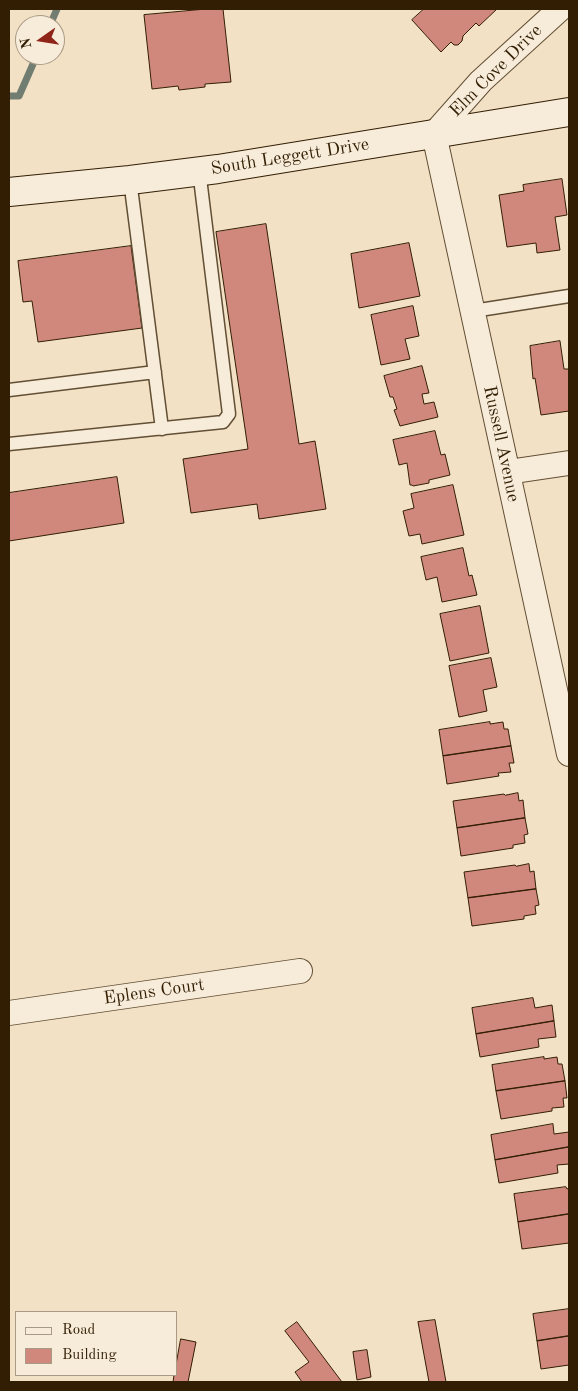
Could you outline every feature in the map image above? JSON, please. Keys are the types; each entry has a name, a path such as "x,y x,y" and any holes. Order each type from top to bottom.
{"street":[{"name":"Elm Cove Drive","path":"434,134 481,81 560,9"},
{"name":"South Leggett Drive","path":"9,192 218,169 569,112"},
{"name":"Russell Avenue","path":"434,134 508,472 564,703 569,754"},
{"path":"508,472 569,463"},
{"name":"Eplens Court","path":"9,1013 300,971"}],"lane":[{"path":"9,444 223,422 229,414 200,170"},
{"path":"130,180 162,429"},
{"path":"473,311 569,296"},
{"path":"9,390 155,372"}],"building":[{"path":"223,9 231,82 205,84 205,87 179,90 178,86 152,89 144,15"},
{"path":"424,9 497,9 479,26 476,23 463,36 462,41 458,45 454,45 451,42 441,52 412,20"},
{"path":"562,179 567,215 555,217 560,250 537,253 536,243 507,247 499,195 524,191 523,185"},
{"path":"266,224 299,444 315,441 326,509 259,519 257,504 191,513 183,459 248,449 216,232"},
{"path":"409,243 420,296 359,308 351,254"},
{"path":"131,246 142,328 38,342 32,301 23,302 18,261"},
{"path":"413,306 419,336 405,339 410,359 381,365 371,315"},
{"path":"560,341 564,369 569,369 569,411 541,415 535,378 533,379 530,346"},
{"path":"422,366 429,393 422,394 424,404 434,402 438,417 400,426 394,410 397,409 393,397 390,397 384,376"},
{"path":"435,431 441,455 445,454 450,475 429,480 429,483 410,485 407,463 399,465 393,440"},
{"path":"117,477 124,523 9,541 9,493"},
{"path":"453,485 464,535 422,544 420,534 409,536 403,511 414,508 411,494"},
{"path":"463,548 469,576 472,575 477,595 442,602 437,577 426,580 421,557"},
{"path":"480,606 489,653 450,661 440,614"},
{"path":"491,658 497,687 483,690 487,711 459,717 449,666"},
{"path":"490,722 490,724 503,722 504,729 508,729 511,746 443,756 439,730"},
{"path":"511,746 514,763 509,763 511,772 498,773 499,776 447,784 443,756"},
{"path":"518,793 519,801 523,800 525,818 457,828 453,801"},
{"path":"525,818 528,834 524,835 525,843 513,845 513,848 461,856 457,828"},
{"path":"529,864 530,872 534,871 536,889 468,898 464,872"},
{"path":"536,889 539,905 535,906 536,914 524,916 524,919 472,926 468,898"},
{"path":"533,998 535,1008 552,1005 554,1021 476,1034 472,1008"},
{"path":"554,1021 556,1037 538,1039 539,1047 480,1057 476,1034"},
{"path":"544,1057 544,1059 557,1057 558,1064 562,1064 565,1081 496,1091 492,1065"},
{"path":"565,1081 567,1098 563,1098 564,1107 552,1108 552,1111 501,1119 496,1091"},
{"path":"553,1124 554,1134 569,1132 569,1147 495,1160 491,1135"},
{"path":"569,1147 569,1164 557,1165 558,1173 499,1183 495,1160"},
{"path":"566,1187 567,1189 569,1188 569,1214 518,1222 514,1194"},
{"path":"569,1214 569,1243 522,1249 518,1222"},
{"path":"569,1309 569,1336 537,1341 533,1314"},
{"path":"435,1320 446,1382 429,1382 418,1322"},
{"path":"297,1322 342,1382 302,1382 295,1372 309,1362 285,1331"},
{"path":"569,1336 569,1365 541,1369 537,1341"},
{"path":"181,1339 196,1342 188,1382 173,1382 174,1376 178,1376 178,1355"},
{"path":"367,1350 371,1377 357,1380 353,1352"}],"waterway":[{"path":"54,15 57,9"},
{"path":"9,96 19,96 33,65"}]}
